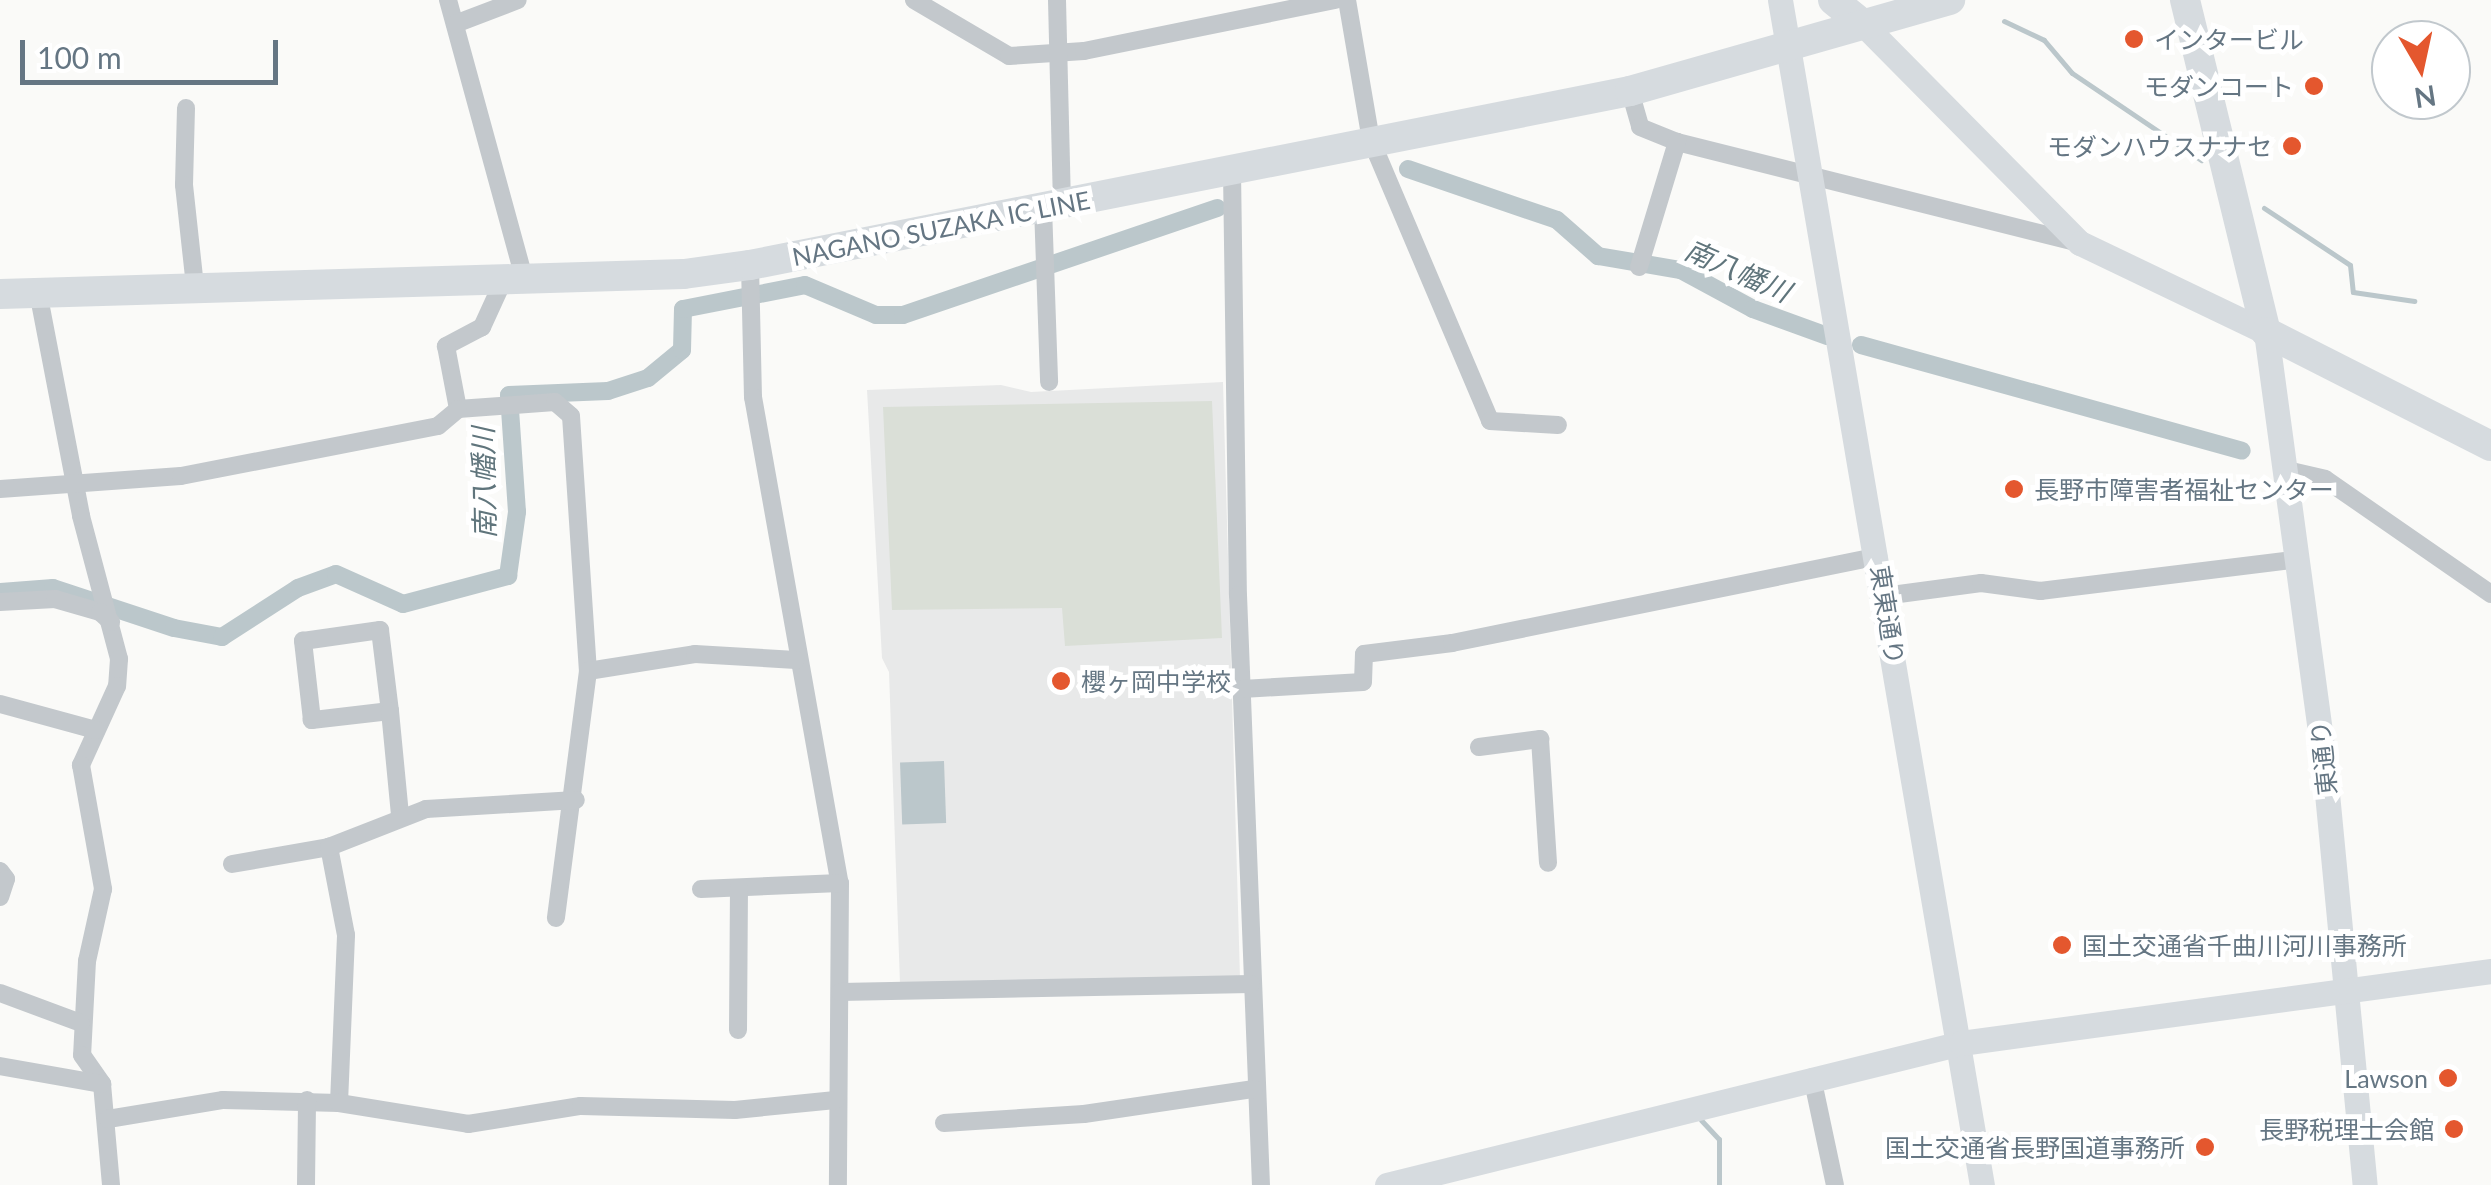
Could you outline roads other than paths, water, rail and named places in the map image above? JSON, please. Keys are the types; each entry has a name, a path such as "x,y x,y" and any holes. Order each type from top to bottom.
{"main road":[{"path":"1833,0 1864,24"},
{"name":"NAGANO SUZAKA IC LINE","path":"0,294 514,279 749,286 1053,206 1630,90 1950,0"},
{"path":"2185,0 2266,332 2491,446"}],"street":[{"path":"448,0 514,279 482,326 446,346 458,409"},
{"path":"456,24 518,0"},
{"path":"914,0 1009,56 1058,53 1335,0"},
{"path":"1049,382 1042,270 1053,206 1057,0"},
{"path":"1347,0 1371,140 1490,421 1558,424"},
{"name":"東東通り","path":"1780,0 1878,556 1982,1185"},
{"path":"1864,24 2080,243"},
{"path":"1630,90 1640,127 1677,142 2080,243 2266,332"},
{"path":"186,108 184,185 195,286"},
{"path":"1641,260 1677,142"},
{"path":"1232,171 1242,689 1254,1089 1261,1185"},
{"path":"749,286 753,396 796,660 840,883 838,1185"},
{"path":"38,292 76,481 109,612 117,686 81,766 104,891 81,1023 82,1055 102,1084 111,1185"},
{"name":"東通り","path":"2266,332 2300,560 2364,1185"},
{"path":"0,490 76,481 181,476 438,426 458,409 555,402 571,416 588,671 576,800 561,858 556,918"},
{"path":"2287,470 2325,480 2491,594"},
{"path":"1242,689 1363,682 1364,654 1452,643 1878,556"},
{"path":"1884,596 1981,582 2040,592 2300,560"},
{"path":"0,602 55,599 109,612"},
{"path":"390,711 312,720 303,641 380,630 390,711 400,815"},
{"path":"588,671 695,654 796,660"},
{"path":"0,704 96,730"},
{"path":"1479,747 1540,739 1548,863"},
{"path":"232,864 329,847 400,815 576,800"},
{"path":"329,847 346,936 339,1103"},
{"path":"0,871 6,879 0,897"},
{"path":"701,889 840,883"},
{"path":"738,1030 740,888"},
{"path":"1387,1185 1961,1043 2491,971"},
{"path":"840,992 1252,984"},
{"path":"0,993 81,1023"},
{"path":"0,1066 102,1084"},
{"path":"1812,1077 1834,1185"},
{"path":"944,1124 1084,1114 1254,1089"},
{"path":"108,1119 223,1100 339,1103 468,1124 581,1106 736,1110 836,1100"},
{"path":"306,1185 307,1100"}],"waterway":[{"path":"2004,21 2044,40 2072,73 2201,160"},
{"name":"南八幡川","path":"1408,169 1557,220 1598,256 1681,270 1753,309 1827,336"},
{"name":"南八幡川","path":"0,592 53,588 174,628 222,637 298,588 336,574 403,604 508,576 517,512 509,395 608,391 648,378 682,350 683,309 805,285 876,315 903,315 1217,208"},
{"path":"2264,208 2350,265 2353,292 2414,301"},
{"name":"南八幡川","path":"1861,345 2242,451"},
{"path":"1701,1120 1719,1139 1719,1185"}],"place":[{"name":"インタービル","path":"2134,39"},
{"name":"モダンコート","path":"2314,86"},
{"name":"モダンハウスナナセ","path":"2292,146"},
{"name":"長野市障害者福祉センター","path":"2014,489"},
{"name":"櫻ヶ岡中学校","path":"1061,681"},
{"name":"国土交通省千曲川河川事務所","path":"2062,945"},
{"name":"Lawson","path":"2448,1078"},
{"name":"長野税理士会館","path":"2454,1129"},
{"name":"国土交通省長野国道事務所","path":"2205,1147"}]}
